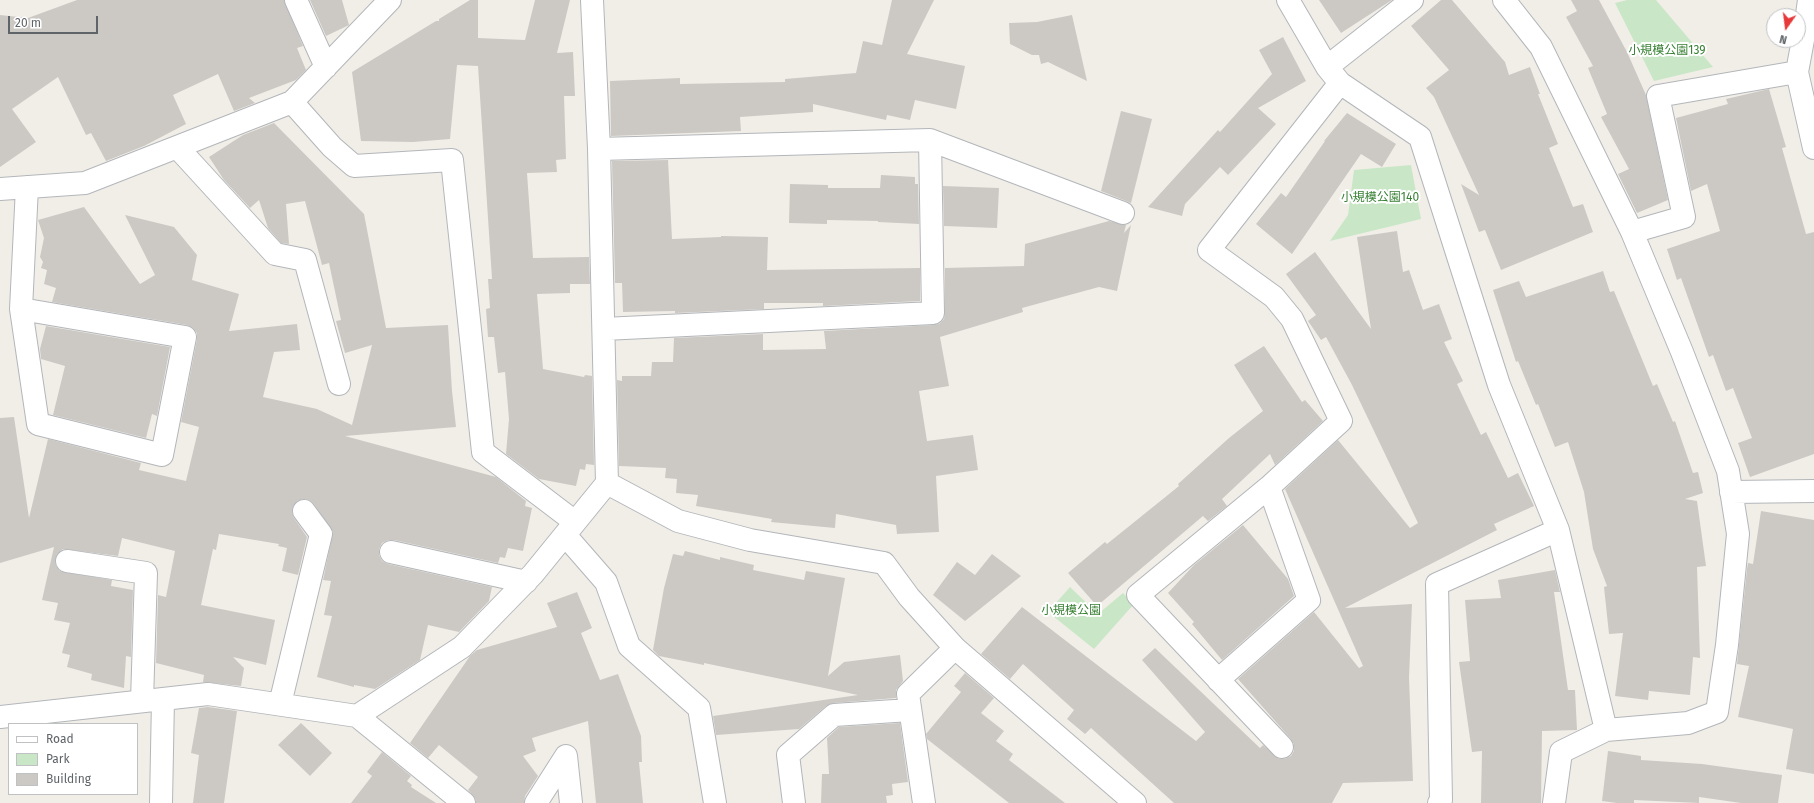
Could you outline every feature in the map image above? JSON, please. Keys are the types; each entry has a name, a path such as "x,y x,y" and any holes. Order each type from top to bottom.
{"street":[{"path":"296,0 326,67"},
{"path":"0,189 85,183 292,102 390,0"},
{"path":"357,716 462,647 526,582 607,483 600,149 592,0"},
{"path":"1288,0 1333,75 1420,137 1499,385 1558,530 1606,730"},
{"path":"1282,747 1138,595 1269,487 1341,421 1292,319 1274,297 1209,250 1333,75 1412,0"},
{"path":"1504,0 1541,47 1632,232 1682,352 1725,464 1738,534 1728,645 1717,712 1688,723 1606,730 1561,752 1554,803"},
{"path":"1808,0 1805,29 1797,72 1814,148"},
{"path":"1632,232 1684,217 1658,96 1797,72"},
{"path":"292,102 332,147 354,166 452,160 483,452 570,529 606,582 629,646 699,708 715,803"},
{"path":"600,149 930,140 1123,213"},
{"path":"604,329 933,313 930,140"},
{"path":"177,147 275,254 305,260 339,384"},
{"path":"21,309 185,337 162,455 38,424 21,309 27,187"},
{"path":"607,483 678,520 750,540 884,563 909,597 956,648 1134,803"},
{"path":"1218,680 1309,600 1269,487"},
{"path":"1731,492 1814,491"},
{"path":"280,704 320,534 304,511"},
{"path":"1442,802 1437,584 1558,530"},
{"path":"391,552 526,582"},
{"path":"67,560 146,573 153,700 161,803"},
{"path":"924,803 908,694 956,648"},
{"path":"0,717 208,694 357,716 464,803"},
{"path":"794,803 788,755 834,714 910,710"},
{"path":"536,803 566,756 571,803"}],"green space":[{"name":"小規模公園139","path":"1627,0 1656,0 1713,67 1654,81 1615,3"},
{"name":"小規模公園140","path":"1411,165 1421,219 1330,241 1348,215 1354,170"},
{"name":"小規模公園","path":"1070,587 1098,614 1123,593 1134,604 1094,649 1048,612"}],"building":[{"path":"77,0 284,0 303,46 297,48 306,70 296,80 249,98 255,103 234,111 218,74 173,95 186,124 144,146 106,161 91,133 86,135 58,77 12,109 36,142 0,167 0,15 28,18"},
{"path":"310,0 342,0 349,25 326,36"},
{"path":"470,0 478,0 478,38 525,40 535,0 570,0 557,53 573,52 575,96 564,96 566,159 556,160 557,172 527,173 533,258 589,257 590,284 570,284 570,293 537,294 543,369 584,377 585,375 592,376 594,465 586,464 585,470 580,469 576,486 539,479 506,454 509,419 505,372 498,373 494,337 488,337 486,309 490,308 488,279 492,279 478,66 457,65 450,139 413,142 361,141 352,72 436,21 439,21 439,19"},
{"path":"892,0 934,0 907,54 965,66 956,109 915,100 910,120 887,115 886,120 813,104 813,112 740,117 741,131 611,136 610,81 680,78 680,84 785,82 785,79 856,73 863,41 882,45"},
{"path":"1319,0 1392,0 1341,33"},
{"path":"1441,0 1452,0 1505,62 1509,75 1530,67 1540,94 1538,94 1558,144 1549,148 1573,207 1583,204 1593,232 1501,270 1485,230 1479,232 1461,184 1479,195 1434,97 1426,88 1449,70 1411,26"},
{"path":"1571,0 1599,0 1627,52 1646,95 1668,200 1637,213 1618,174 1629,169 1601,117 1607,114 1588,68 1593,66 1566,17 1577,11"},
{"path":"1072,15 1087,81 1048,62 1041,64 1039,55 1032,55 1010,44 1009,23 1037,22"},
{"path":"1283,37 1306,81 1258,108 1276,124 1228,175 1220,167 1185,204 1182,216 1148,207 1218,130 1220,132 1272,74 1259,50"},
{"path":"1769,89 1786,147 1782,148 1806,234 1814,232 1814,454 1750,477 1738,443 1752,438 1733,388 1726,391 1713,355 1709,357 1681,278 1677,280 1667,249 1720,231 1707,184 1691,191 1676,118 1728,104 1726,99"},
{"path":"1121,111 1152,119 1131,203 1101,191"},
{"path":"1347,113 1396,144 1382,167 1361,154 1292,254 1256,224 1281,193 1286,197 1324,141"},
{"path":"274,123 364,214 386,328 448,325 456,427 345,436 496,477 526,501 525,506 532,508 523,551 508,548 505,558 500,557 498,563 394,540 388,540 382,543 379,549 379,555 382,561 388,564 492,587 489,601 459,632 428,625 420,660 375,689 354,685 354,687 317,677 332,616 324,615 331,581 323,580 333,532 314,504 309,500 303,499 297,501 293,506 292,512 294,518 307,537 298,575 282,571 287,548 278,546 279,544 219,534 216,550 213,549 201,605 275,620 266,665 233,657 244,668 241,686 203,682 204,675 156,663 158,595 166,597 175,551 122,538 118,556 63,549 57,554 55,560 56,566 60,571 112,580 111,586 133,590 131,657 126,656 124,688 91,680 92,674 67,667 70,655 62,653 70,623 54,620 58,603 42,600 54,547 0,563 0,418 14,417 29,518 48,439 141,463 139,470 186,481 199,427 181,422 197,333 193,328 187,325 52,302 56,288 44,284 47,270 41,268 43,262 40,257 44,238 38,220 84,207 140,284 155,275 125,215 174,227 197,255 192,280 239,294 229,331 297,324 300,350 274,352 263,397 317,409 352,425 372,345 345,353 336,321 341,320 329,263 322,265 305,201 286,204 289,244 281,243 268,228 259,200 250,208 224,180 209,157 243,135"},
{"path":"668,160 672,239 721,236 768,237 767,270 920,268 920,301 823,306 823,303 764,303 764,309 675,313 675,311 623,312 622,283 615,283 612,161"},
{"path":"881,175 915,177 915,184 918,184 919,224 878,221 827,220 827,224 789,223 790,184 828,185 828,188 880,188"},
{"path":"943,186 999,188 997,228 944,226"},
{"path":"1109,221 1126,225 1124,233 1131,225 1117,291 1099,287 1022,308 1023,312 940,337 949,386 919,391 927,441 973,435 978,470 936,476 939,532 897,534 896,525 836,514 835,528 771,522 772,519 696,506 698,495 676,493 677,479 665,478 666,468 619,466 617,380 622,381 622,376 651,376 652,362 673,362 674,338 763,334 763,350 826,349 824,331 939,324 944,319 945,313 945,268 1024,266 1025,244"},
{"path":"1397,231 1403,272 1409,270 1423,310 1439,304 1452,339 1444,342 1463,381 1457,384 1481,435 1486,432 1508,478 1518,473 1534,506 1494,524 1497,530 1345,608 1412,604 1409,678 1413,781 1343,783 1332,803 1174,803 1091,728 1085,734 1067,719 1074,710 1023,664 1010,679 981,654 1022,607 1196,741 1205,732 1142,660 1155,648 1260,748 1263,745 1279,759 1285,759 1291,756 1294,751 1294,744 1291,739 1238,679 1314,612 1359,668 1363,666 1285,489 1338,440 1410,528 1418,523 1352,385 1326,337 1321,340 1308,321 1316,315 1286,274 1315,252 1371,329 1357,237"},
{"path":"1603,271 1610,292 1614,291 1653,386 1657,384 1673,422 1675,421 1693,473 1698,472 1703,493 1685,499 1697,501 1706,566 1697,567 1700,658 1693,657 1690,695 1649,691 1648,700 1615,696 1623,633 1609,634 1604,587 1607,586 1593,549 1584,492 1568,442 1555,447 1538,404 1536,405 1518,361 1516,362 1493,290 1519,281 1526,297"},
{"path":"46,326 170,347 157,416 152,414 146,438 53,415 65,366 41,359 40,349"},
{"path":"1264,346 1302,402 1305,400 1323,421 1275,465 1270,454 1222,499 1227,506 1208,521 1203,516 1097,606 1068,573 1105,542 1107,544 1179,486 1178,484 1229,438 1263,411 1234,365"},
{"path":"1761,511 1814,520 1814,774 1786,769 1793,729 1738,717 1749,666 1737,664 1747,569 1748,563 1753,564"},
{"path":"1243,525 1288,579 1294,596 1222,660 1192,624 1194,622 1168,593 1194,565"},
{"path":"685,551 720,560 720,557 754,565 753,570 804,580 806,571 845,578 828,676 844,662 900,655 903,681 896,690 896,698 833,703 826,706 799,729 716,735 713,716 858,695 704,663 704,665 659,656 653,650 664,588 673,554 683,556"},
{"path":"992,554 1021,576 965,621 933,595 957,562 975,575"},
{"path":"1555,570 1560,592 1554,592 1568,690 1575,690 1577,730 1542,731 1541,803 1481,803 1482,751 1472,752 1459,662 1470,661 1465,600 1501,598 1498,580"},
{"path":"577,592 592,628 581,633 600,680 618,674 641,736 642,762 639,762 643,803 596,803 588,721 532,738 536,751 523,756 538,776 525,796 524,803 476,803 475,798 468,790 478,777 439,745 428,758 410,743 470,656 477,650 557,627 547,603"},
{"path":"965,673 994,698 981,713 1004,731 996,741 1013,754 1009,760 1065,803 1009,803 927,739 926,734 961,692 954,686"},
{"path":"208,707 237,711 224,803 193,803 199,755 191,753 199,708"},
{"path":"301,723 332,753 310,776 278,745"},
{"path":"900,723 908,782 892,784 893,795 886,796 887,803 821,803 822,774 829,774 827,738 839,727"},
{"path":"1608,751 1641,756 1641,760 1702,764 1782,775 1778,803 1741,803 1699,797 1699,803 1634,800 1634,803 1617,803 1602,801"},
{"path":"382,752 411,776 407,781 412,785 411,787 436,803 351,803 372,776 367,772"}]}
